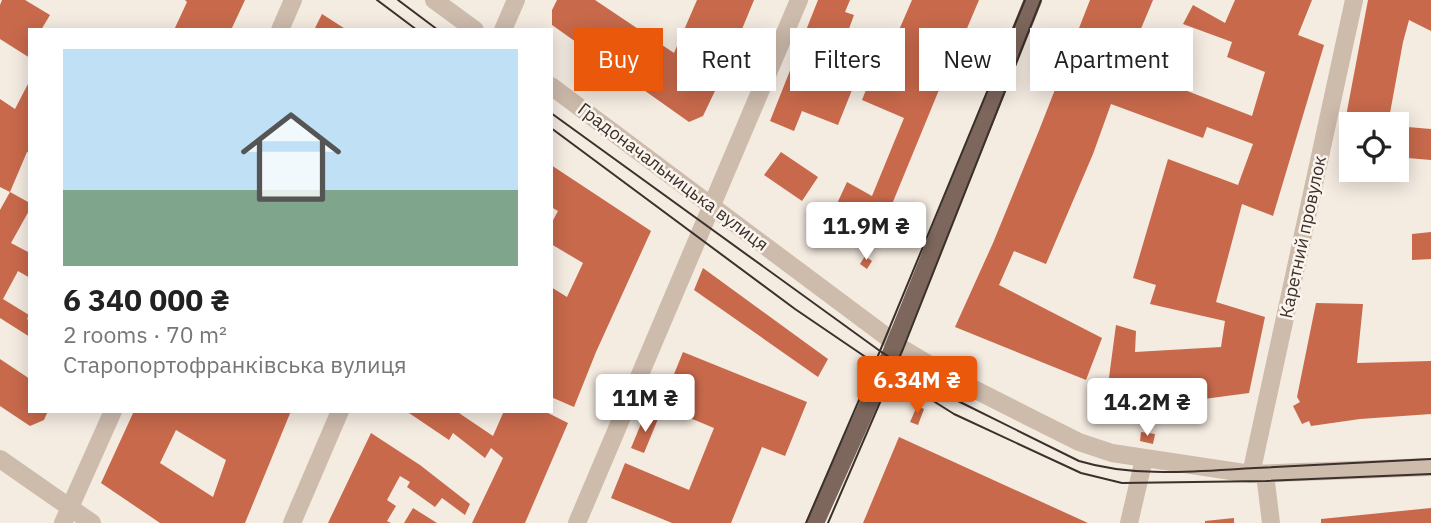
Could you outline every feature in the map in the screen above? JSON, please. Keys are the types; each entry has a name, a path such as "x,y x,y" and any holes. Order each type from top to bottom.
{"main road":[{"path":"815,523 895,343 1033,0"}],"street":[{"path":"281,28 293,0"},
{"path":"434,0 472,28"},
{"path":"504,28 516,0"},
{"path":"577,523 799,0"},
{"name":"Каретний провулок","path":"1271,523 1258,474 1354,0"},
{"name":"Градоначальницька вулиця","path":"553,87 895,343 950,377 1079,442 1112,453 1144,459 1258,474 1431,467"},
{"path":"66,516 112,413"},
{"path":"292,523 339,413"},
{"path":"0,459 66,516 92,523"},
{"path":"1129,523 1144,459"}],"building":[{"path":"2,0 25,0 50,15 42,28 28,28 28,57 0,39"},
{"path":"185,0 245,0 232,28 175,28 187,2"},
{"path":"557,0 595,0 637,28 574,28 574,41 552,25 552,10"},
{"path":"697,0 754,0 742,28 685,28"},
{"path":"818,0 850,0 845,12 854,15 849,28 807,28"},
{"path":"912,0 979,0 967,28 919,28 919,91 939,91 874,248 829,221 847,182 872,196 904,118 862,100 866,91 905,91 905,28 900,28"},
{"path":"1090,0 1153,0 1141,28 1079,28"},
{"path":"1235,0 1312,0 1298,35 1324,45 1273,216 1242,204 1216,302 1265,317 1249,393 1136,408 1106,400 1116,325 1136,331 1135,352 1221,347 1225,321 1150,304 1156,285 1133,278 1168,159 1238,185 1253,144 1207,127 1203,138 1111,104 1093,154 1046,264 1014,251 999,285 1102,338 1086,380 955,327 1054,91 1187,91 1252,116 1265,72 1227,57 1232,42 1183,24 1193,5 1225,23"},
{"path":"1368,0 1431,0 1431,31 1409,20 1390,112 1347,112"},
{"path":"322,14 344,28 315,28"},
{"path":"663,46 674,53 677,46 677,91 715,91 703,116 689,122 645,91 663,91"},
{"path":"790,71 790,91 852,91 838,125 802,111 794,131 770,121"},
{"path":"28,84 28,152 10,192 0,187 0,99 15,109"},
{"path":"1409,127 1431,129 1431,160 1409,158"},
{"path":"781,152 818,177 802,201 764,175"},
{"path":"553,166 651,231 574,407 553,398 553,288 567,297 583,263 553,245 553,220 558,211 553,208"},
{"path":"10,192 28,202 28,213 11,243 28,252 28,277 18,271 3,299 28,314 28,336 0,318 0,210"},
{"path":"1431,232 1431,259 1412,260 1412,234"},
{"path":"865,256 872,261 867,269 860,264"},
{"path":"703,268 828,359 818,377 694,290"},
{"path":"1316,303 1363,304 1357,363 1431,361 1431,414 1311,426 1309,421 1302,424 1293,406 1300,402 1297,397"},
{"path":"683,352 807,402 785,456 762,447 731,523 672,523 611,498 625,463 689,490 714,428 661,406"},
{"path":"0,359 28,378 28,413 47,413 44,420 30,426 0,406"},
{"path":"917,406 924,409 918,425 910,422"},
{"path":"133,413 290,413 245,523 160,523 101,483","holes":["176,430 226,460 213,497 160,463"]},
{"path":"409,413 459,413 493,436 503,413 548,413 568,423 525,523 472,523 503,458 491,448 485,458 453,433 449,440"},
{"path":"645,414 658,419 644,453 631,448"},
{"path":"1141,432 1155,434 1153,444 1140,441"},
{"path":"371,433 420,465 470,504 465,515 442,498 435,507 407,487 410,482 400,476 387,500 396,506 387,521 391,523 328,523"},
{"path":"899,437 1088,523 863,523"},
{"path":"413,508 437,523 404,523"},
{"path":"1431,508 1431,523 1321,523 1321,519"},
{"path":"1234,518 1234,523 1205,523 1205,521"}],"tram line":[{"path":"377,0 414,28"},
{"path":"398,0 435,28"},
{"path":"806,523 1025,0"},
{"path":"828,523 903,349 1041,0"},
{"path":"553,114 880,351 958,401 1079,461 1122,470 1166,472 1431,459"},
{"path":"553,129 795,309 892,375 954,414 1081,473 1122,483 1266,481 1431,474"}]}
